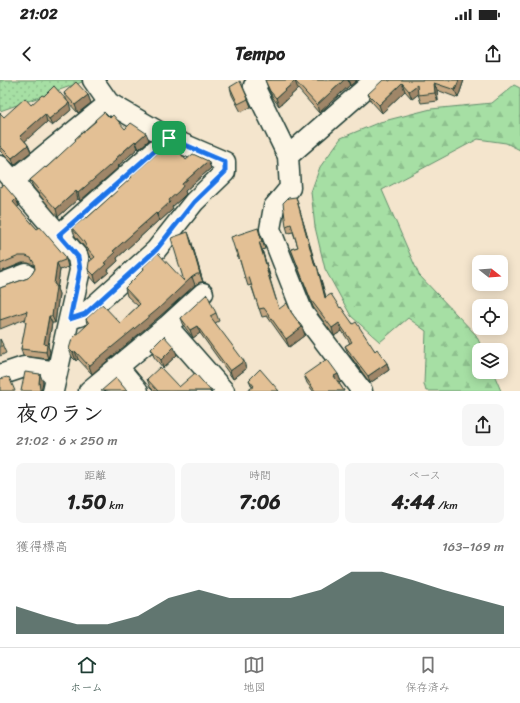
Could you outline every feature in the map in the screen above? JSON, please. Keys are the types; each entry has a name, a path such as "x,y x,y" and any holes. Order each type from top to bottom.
{"street":[{"path":"70,319 85,314 156,250 194,202 225,172 225,162 169,138 109,103 93,80"},
{"path":"260,80 254,86 288,156 290,188 274,207 270,229 303,313 362,391"},
{"path":"288,156 375,80"},
{"path":"53,391 80,270 78,257 6,173 109,103"},
{"path":"59,235 169,138"},
{"path":"0,284 26,274"},
{"path":"89,391 167,326 203,293"},
{"path":"167,326 224,391"},
{"path":"0,375 24,367 57,372"},
{"path":"118,367 138,391"}],"green space":[{"path":"0,80 85,80 85,81 0,111"},
{"path":"514,85 520,88 520,150 506,143 478,139 382,190 419,275 472,331 472,335 476,335 480,343 472,343 472,379 496,379 501,391 426,391 424,384 426,331 408,318 380,342 351,316 325,269 315,227 311,192 320,167 341,138 380,122 431,109 492,103"}],"building":[{"path":"265,80 344,80 317,105 295,81 276,98 270,91"},
{"path":"383,80 459,80 455,90 434,83 435,93 418,95 417,85 409,91 402,83 379,105 368,94"},
{"path":"240,81 248,99 238,104 230,87"},
{"path":"76,82 88,95 75,105 64,93"},
{"path":"54,86 69,103 49,119 45,114 20,136 28,145 12,158 0,146 0,113 4,117 25,98 31,105 42,95 44,96"},
{"path":"104,112 110,118 113,115 125,129 131,123 146,133 136,142 135,141 115,159 116,160 78,193 76,191 56,209 30,180 45,167 46,168"},
{"path":"168,144 174,146 186,160 193,154 208,161 182,184 183,186 179,191 169,200 170,202 113,251 115,253 94,275 88,269 89,262 95,257 72,228 86,217 87,218 132,177 131,176"},
{"path":"4,185 16,199 13,202 37,229 40,227 65,256 65,260 57,263 54,284 56,287 52,316 49,316 44,344 47,345 46,352 21,349 27,311 0,320 0,288 28,278 35,269 31,258 26,256 19,256 0,264 0,186 1,187"},
{"path":"296,197 325,298 331,294 340,308 341,307 353,324 356,322 375,351 377,349 387,363 368,376 345,346 352,342 339,323 332,328 311,300 291,249 298,247 291,224 286,226 283,203 288,198"},
{"path":"258,228 262,242 259,242 279,309 287,303 291,312 302,327 286,339 264,308 259,309 249,277 245,278 237,250 235,250 231,237"},
{"path":"188,232 200,274 192,277 157,310 89,366 75,351 73,353 69,349 72,339 89,323 86,319 102,304 120,323 140,304 125,288 144,269 143,267 158,253 184,281 171,238"},
{"path":"207,294 216,313 210,316 244,361 230,371 197,326 190,330 181,318"},
{"path":"164,336 174,347 161,360 151,349"},
{"path":"0,339 3,345 0,347"},
{"path":"327,359 338,374 334,376 344,391 315,391 304,375"},
{"path":"160,367 179,387 195,373 210,390 214,391 158,391 147,379"},
{"path":"260,369 279,391 247,391 254,386 249,380"},
{"path":"25,372 40,374 40,391 21,391"},
{"path":"9,377 15,391 0,391 0,379"},
{"path":"116,378 127,391 101,391"}],"route":[{"path":"169,138 225,162 225,172 194,202 156,250 85,314 70,319 80,270 78,257 59,235 169,138"}]}
